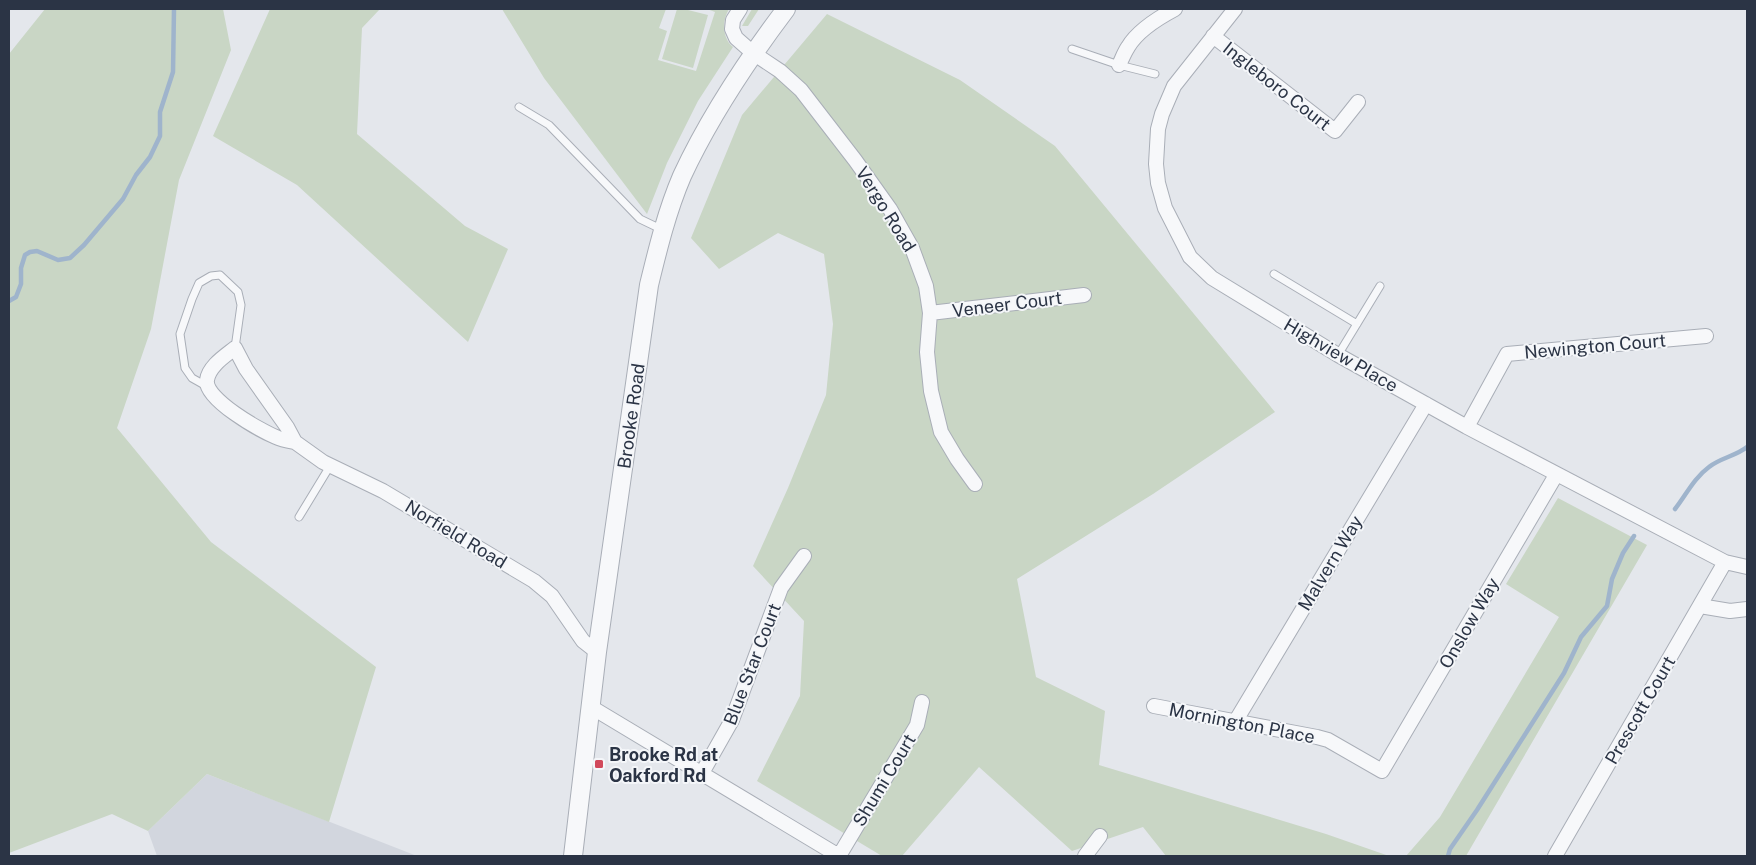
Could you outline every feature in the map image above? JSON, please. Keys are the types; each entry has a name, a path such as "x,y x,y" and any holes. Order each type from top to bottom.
{"street":[{"name":"Vergo Road","path":"740,9 733,20 732,29 736,38 753,53 780,71 801,90 890,209 912,248 926,286 930,313 927,352 931,391 935,407 942,432 957,459 975,484"},
{"name":"Brooke Road","path":"573,856 597,652 649,285 663,230 682,178 704,132 727,92 753,53 786,9"},
{"path":"1119,65 1128,46 1135,37 1153,22 1174,9"},
{"name":"Highview Place","path":"1232,10 1174,86 1158,129 1156,164 1164,208 1190,257 1212,278 1338,355 1556,474 1725,562 1747,568"},
{"name":"Ingleboro Court","path":"1213,36 1335,132 1358,102"},
{"name":"Veneer Court","path":"930,313 1084,295"},
{"name":"Newington Court","path":"1467,427 1508,354 1706,336"},
{"path":"208,387 207,381 210,371 235,348"},
{"name":"Norfield Road","path":"235,348 246,369 287,426 295,442"},
{"name":"Norfield Road","path":"208,387 217,400 229,410 276,437 295,442 330,466 383,490 534,581 552,596 583,641 597,652"},
{"name":"Malvern Way","path":"1235,722 1426,404"},
{"name":"Onslow Way","path":"1382,771 1556,474"},
{"name":"Blue Star Court","path":"702,774 732,720 781,588 804,556"},
{"name":"Prescott Court","path":"1555,856 1725,562"},
{"path":"1700,606 1730,611 1747,609"},
{"name":"Shumi Court","path":"839,856 917,725 922,702"},
{"name":"Mornington Place","path":"1154,706 1328,740 1382,771"},
{"path":"591,707 839,856"},
{"path":"1085,856 1100,836"}],"lane":[{"path":"1072,49 1119,65 1155,74"},
{"path":"519,107 549,125 640,219 663,230"},
{"path":"1274,274 1357,324"},
{"path":"208,387 192,378 185,368 180,334 199,284 211,276 220,275 238,292 241,305 235,348"},
{"path":"1338,355 1380,286"},
{"path":"298,517 330,466"}],"shaded area":[{"path":"207,774 417,856 157,856 148,831"}],"green space":[{"path":"45,9 223,9 231,50 179,180 151,329 117,428 211,542 376,667 329,822 207,774 148,831 112,814 9,853 9,54"},
{"path":"270,9 380,9 362,28 357,134 465,226 508,249 468,342 297,185 213,136"},
{"path":"502,9 666,9 659,28 667,31 658,60 696,71 715,12 707,9 729,9 725,18 724,29 729,43 733,47 698,101 667,163 647,214 544,78"},
{"path":"677,9 708,15 693,68 662,59"},
{"path":"752,9 759,9 748,26 742,26"},
{"path":"827,14 960,80 1055,146 1275,412 1153,494 1017,579 1036,677 1105,711 1099,765 1326,834 1389,856 1166,856 1143,827 1072,851 979,767 902,856 882,856 757,781 800,696 804,621 753,566 788,488 826,395 833,324 824,254 778,233 719,269 691,238 742,115"},
{"path":"1558,498 1647,545 1466,856 1406,856 1440,817 1559,617 1506,584"}],"waterway":[{"path":"9,301 16,297 21,284 21,268 25,255 37,251 58,260 70,258 84,245 123,199 136,175 150,157 160,136 160,112 173,72 174,9"},
{"path":"1675,509 1704,471 1718,461 1747,447"},
{"path":"1448,856 1450,849 1564,673 1581,637 1607,606 1612,579 1623,553 1634,536"}],"place":[{"name":"Brooke Rd at Oakford Rd","path":"599,764"}]}
